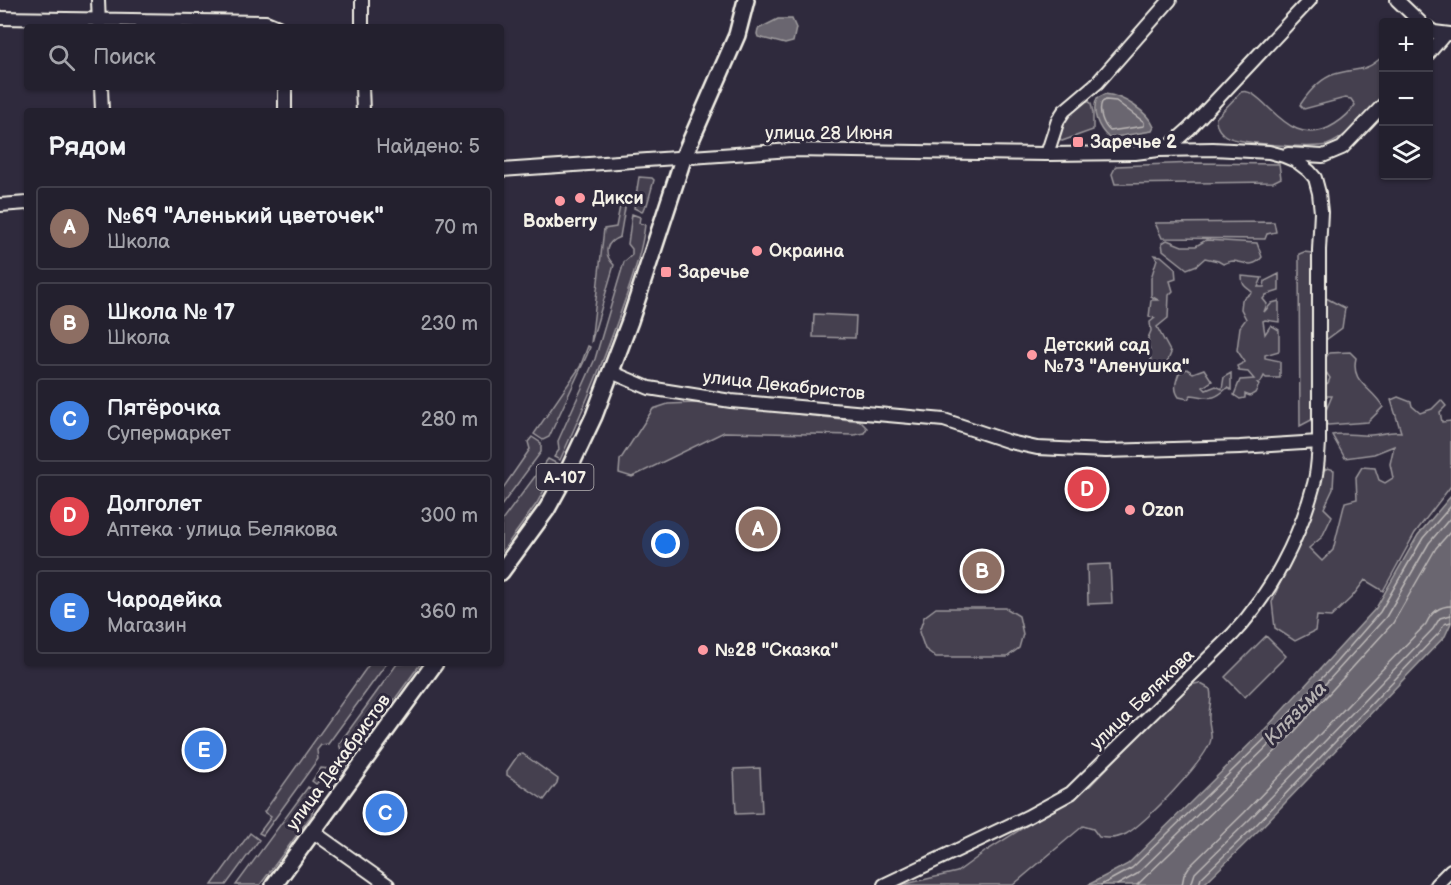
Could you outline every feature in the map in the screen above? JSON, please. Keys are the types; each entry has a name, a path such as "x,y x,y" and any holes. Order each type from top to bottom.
{"main road":[{"name":"А-107","path":"504,568 547,509 569,469 611,372 638,298 684,156 737,35 746,0"},
{"name":"улица Декабристов","path":"274,885 433,666"}],"street":[{"path":"98,0 98,24"},
{"path":"362,24 363,0"},
{"path":"1047,154 1058,120 1064,111 1097,83 1170,0"},
{"path":"1158,150 1171,146 1190,128 1310,0"},
{"path":"1397,0 1416,18"},
{"path":"0,18 98,24 266,22 271,24"},
{"path":"1433,30 1448,34 1433,49"},
{"path":"101,90 102,108"},
{"path":"285,90 285,108"},
{"path":"362,90 363,108"},
{"path":"1278,154 1323,156 1342,148 1379,108"},
{"name":"улица Белякова","path":"884,885 1027,817 1071,793 1233,634 1265,594 1289,550 1314,484 1319,442 1318,250 1321,212 1315,178 1296,161 1278,154 1213,149 1158,150"},
{"name":"улица 28 Июня","path":"504,170 792,150 1047,154 1135,153 1158,150"},
{"path":"0,205 24,203"},
{"name":"улица Декабристов","path":"611,372 649,388 731,401 955,423 1023,446 1106,451 1319,442"},
{"path":"312,831 388,885"},
{"path":"1436,885 1451,870"}],"shaded area":[{"path":"1379,59 1379,103 1350,131 1327,145 1290,146 1256,143 1229,138 1218,127 1216,118 1241,92 1250,93 1259,98 1290,126 1303,131 1318,131 1338,122 1355,105 1351,99 1345,98 1304,109 1300,105 1311,91 1330,76 1365,68"},
{"path":"1086,100 1091,103 1093,130 1062,141 1058,136 1065,117"},
{"path":"1196,163 1279,164 1281,178 1273,182 1115,184 1112,174 1116,166"},
{"path":"639,177 654,180 647,205 642,212 634,208"},
{"path":"621,201 626,202 620,237 611,242 607,249 608,257 614,265 591,343 604,229 616,227"},
{"path":"632,214 640,217 639,223 645,225 637,261 619,318 560,460 554,457 559,450 558,441 595,359 624,262 632,255 632,249 628,244"},
{"path":"1274,222 1276,232 1267,234 1265,239 1162,238 1155,223"},
{"path":"1167,240 1182,246 1196,246 1206,240 1257,243 1262,257 1252,264 1233,261 1223,264 1205,258 1197,265 1187,269 1163,250 1162,243"},
{"path":"1312,253 1316,257 1317,417 1300,426 1299,254"},
{"path":"1154,255 1161,256 1175,268 1176,279 1170,281 1173,291 1169,295 1168,318 1157,327 1171,353 1166,365 1152,368 1148,338 1151,331 1150,322 1155,318 1149,317 1151,300 1158,300 1151,296 1151,278 1157,259"},
{"path":"1279,274 1279,291 1266,295 1263,299 1267,304 1264,312 1272,303 1279,301 1279,322 1263,321 1265,334 1271,325 1279,330 1279,351 1265,355 1265,358 1280,361 1280,378 1264,376 1261,382 1257,383 1259,385 1255,393 1250,396 1245,394 1245,398 1240,399 1234,395 1240,380 1254,379 1248,372 1239,371 1237,366 1245,362 1237,350 1240,327 1246,319 1241,309 1242,300 1252,292 1243,284 1242,276 1262,278 1258,287 1264,287 1265,281"},
{"path":"1326,298 1345,308 1342,328 1323,342 1325,328 1323,315"},
{"path":"814,314 856,316 855,338 813,337"},
{"path":"588,346 590,347 587,355 549,437 543,440 534,434 580,367"},
{"path":"1350,352 1356,358 1356,373 1359,379 1383,407 1368,422 1328,425 1324,422 1324,415 1332,396 1323,396 1323,386 1330,378 1326,372 1324,360 1329,353"},
{"path":"1187,369 1193,373 1204,369 1212,381 1203,387 1206,390 1216,386 1222,389 1224,377 1231,373 1231,390 1227,388 1210,398 1191,395 1188,399 1179,397 1176,388 1177,379 1179,373"},
{"path":"1398,397 1411,402 1420,413 1432,409 1441,400 1446,406 1440,412 1442,422 1451,421 1451,486 1415,533 1383,591 1365,580 1352,597 1331,617 1317,616 1315,631 1295,641 1275,628 1272,602 1321,485 1322,471 1328,468 1334,470 1333,489 1324,508 1332,516 1322,537 1309,548 1322,561 1333,550 1345,502 1357,499 1356,477 1362,467 1375,468 1379,480 1385,483 1393,478 1390,464 1394,446 1374,454 1345,458 1332,435 1401,432 1391,400"},
{"path":"694,403 860,421 867,428 864,433 854,435 724,432 632,477 619,473 620,460 653,409 668,404"},
{"path":"532,437 541,443 541,452 504,502 504,487 530,449 528,442"},
{"path":"548,459 558,464 537,503 504,549 504,518"},
{"path":"1110,564 1112,603 1088,604 1087,565"},
{"path":"936,608 1006,608 1019,616 1023,634 1019,648 1007,657 936,657 925,649 919,632 924,617"},
{"path":"1266,636 1286,656 1245,697 1225,677"},
{"path":"368,666 385,666 328,744 321,745 317,750 318,759 263,835 259,833 271,817 264,812"},
{"path":"396,666 419,666 345,768 327,785 320,780 316,784 312,781 321,768 331,769 339,763 342,753 339,744"},
{"path":"1199,683 1210,689 1211,739 1188,775 1135,828 1122,836 1109,838 1099,837 1093,829 1083,826 1013,885 901,885 957,872 986,851 1090,786 1186,686"},
{"path":"523,754 558,779 544,800 507,775 507,771 518,755"},
{"path":"760,768 762,813 736,814 734,769"},
{"path":"308,787 313,790 309,795 316,800 311,816 260,885 236,885"},
{"path":"250,833 259,840 226,885 212,885"}],"water":[{"path":"778,19 792,19 796,28 793,42 785,44 758,37 758,29"},
{"path":"1105,94 1134,105 1151,121 1154,127 1152,131 1109,138 1099,125 1095,114 1097,98"},
{"name":"Клязьма","path":"1451,496 1451,623 1445,636 1260,829 1203,885 1088,885 1128,864 1268,726 1376,608 1418,535"}],"place":[{"name":"Заречье 2","path":"1078,142"},
{"name":"Дикси","path":"580,198"},
{"name":"Boxberry","path":"560,201"},
{"name":"Окраина","path":"757,251"},
{"name":"Заречье","path":"666,272"},
{"name":"Детский сад №73 \"Аленушка\"","path":"1032,355"},
{"name":"Долголет","path":"1087,489"},
{"name":"Ozon","path":"1130,510"},
{"name":"№69 \"Аленький цветочек\"","path":"758,529"},
{"name":"Школа № 17","path":"982,571"},
{"name":"№28 \"Сказка\"","path":"703,650"},
{"name":"Чародейка","path":"204,750"},
{"name":"Пятёрочка","path":"385,813"}]}
